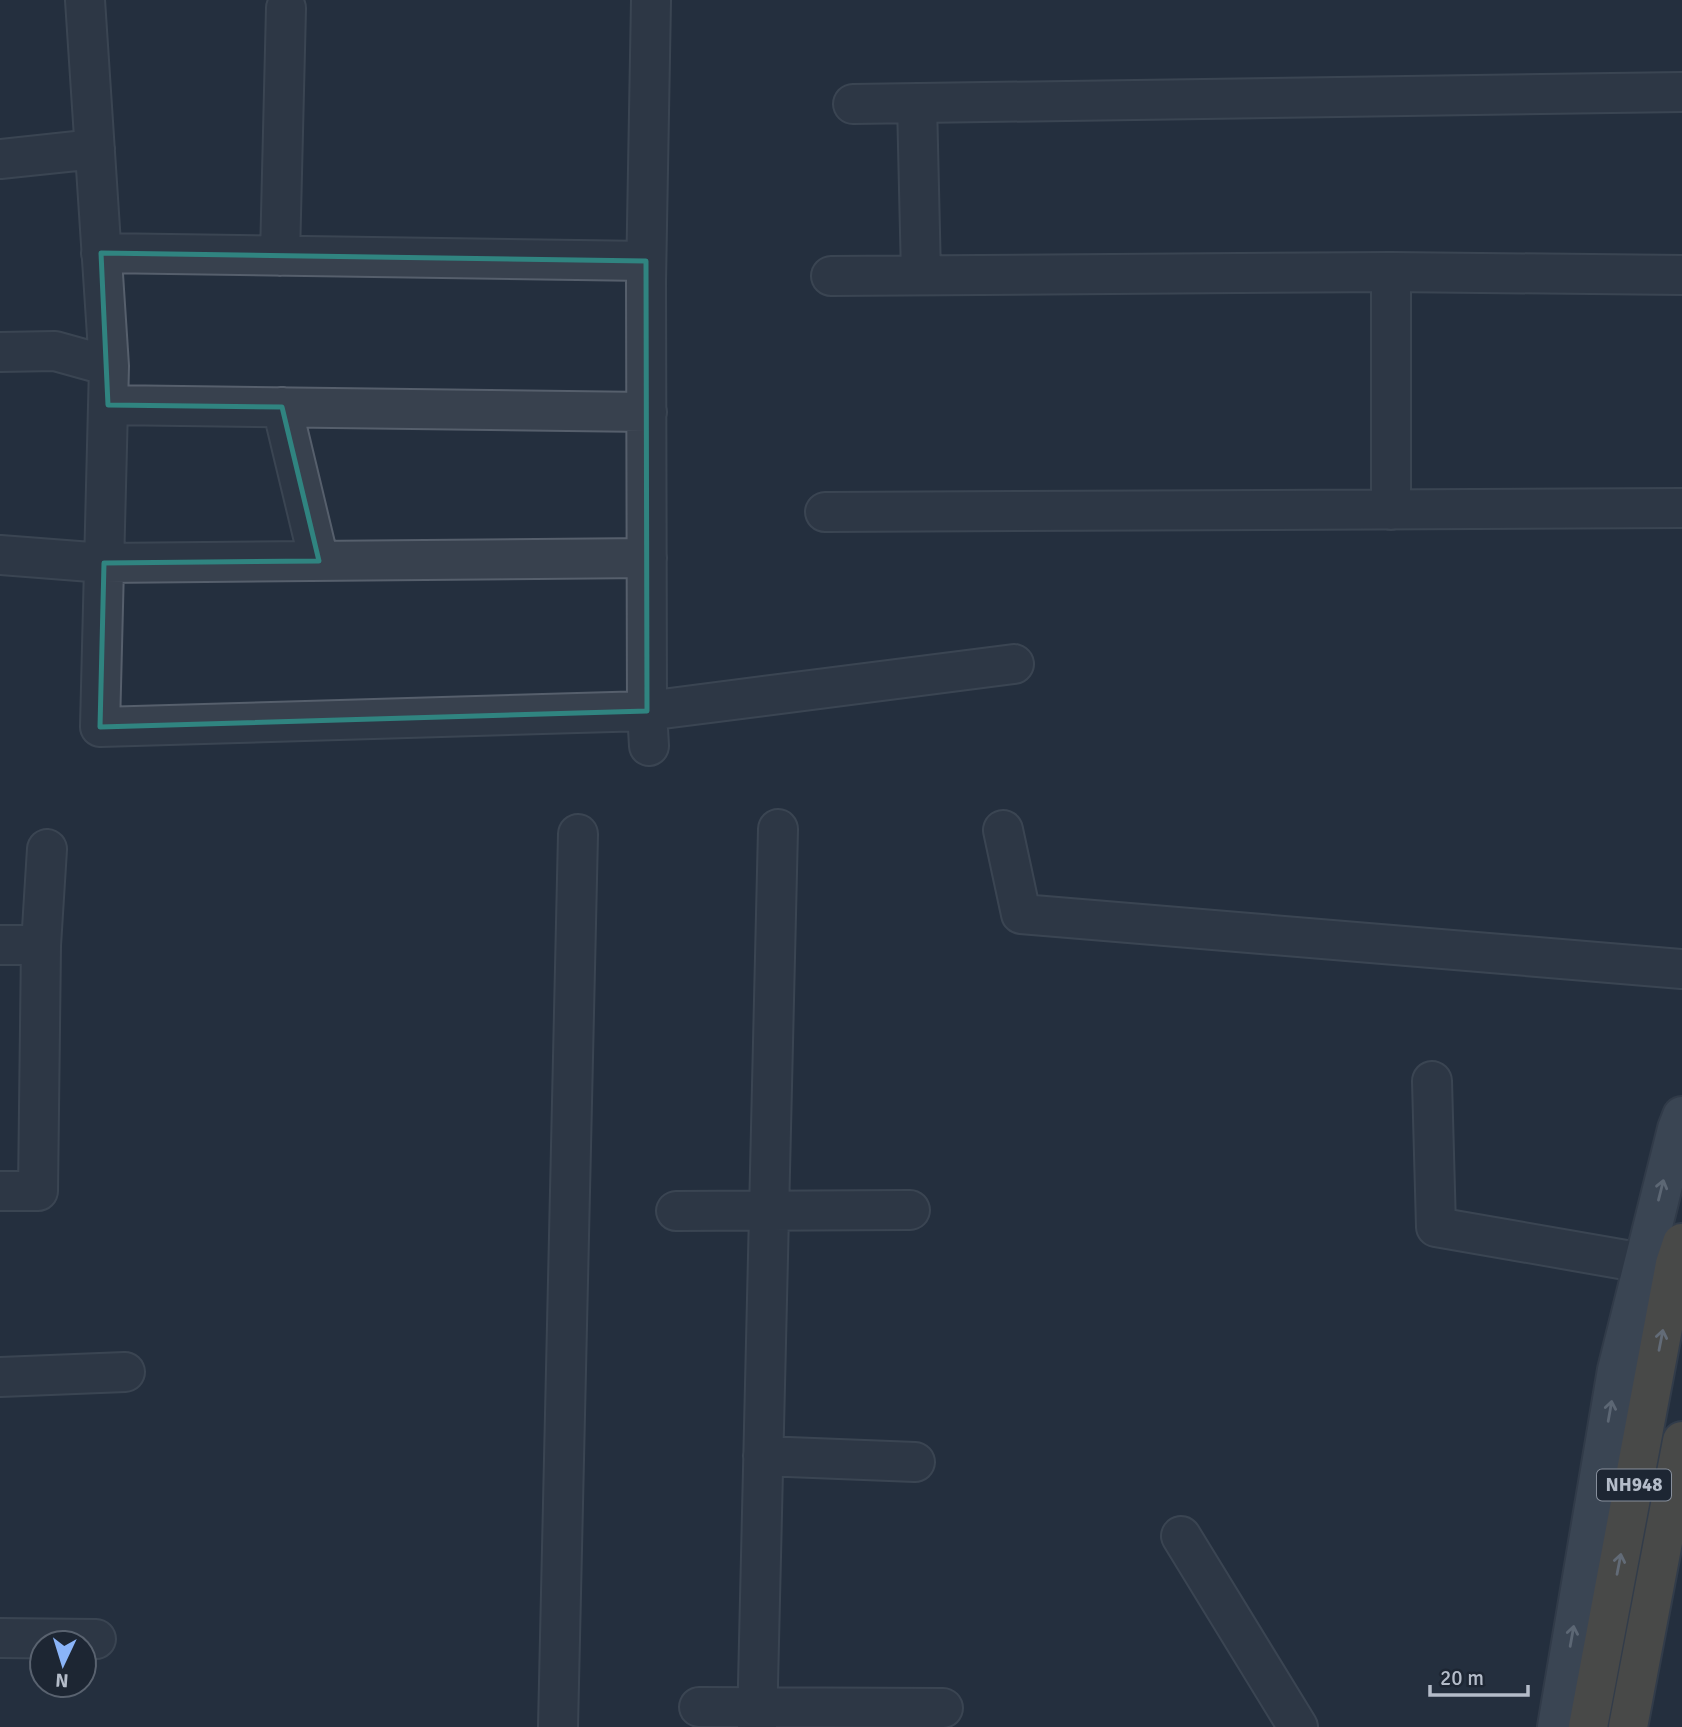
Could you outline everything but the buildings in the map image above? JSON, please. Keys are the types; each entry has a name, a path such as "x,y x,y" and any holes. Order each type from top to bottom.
{"highway":[{"name":"NH948","path":"1588,1727 1675,1264 1682,1243"},
{"name":"NH948","path":"1629,1727 1682,1441"}],"main road":[{"path":"1557,1727 1617,1370 1682,1116"}],"street":[{"path":"85,0 109,366 100,727 648,728 1014,664"},
{"path":"648,728 646,261 651,0"},
{"path":"280,256 286,8"},
{"path":"853,104 1682,92"},
{"path":"917,103 921,275"},
{"path":"0,159 95,149"},
{"path":"102,253 646,261"},
{"path":"1391,272 1391,510"},
{"path":"831,276 1391,272 1682,275"},
{"path":"0,352 55,351 109,366"},
{"path":"108,405 647,412"},
{"path":"282,407 319,561"},
{"path":"824,512 1682,508"},
{"path":"0,555 104,563 647,558"},
{"path":"757,1717 778,829"},
{"path":"1003,830 1021,914 1682,969"},
{"path":"558,1727 578,834"},
{"path":"0,1191 38,1191 41,945 47,849"},
{"path":"0,945 41,945"},
{"path":"1432,1081 1436,1227 1643,1262"},
{"path":"676,1211 910,1210"},
{"path":"0,1377 124,1372"},
{"path":"763,1456 915,1462"},
{"path":"1181,1536 1298,1727"},
{"path":"0,1638 28,1638"},
{"path":"699,1707 757,1717 943,1708"}],"highlighted area":[{"path":"101,253 646,261 647,711 100,727 104,563 319,561 282,407 108,405"}]}
